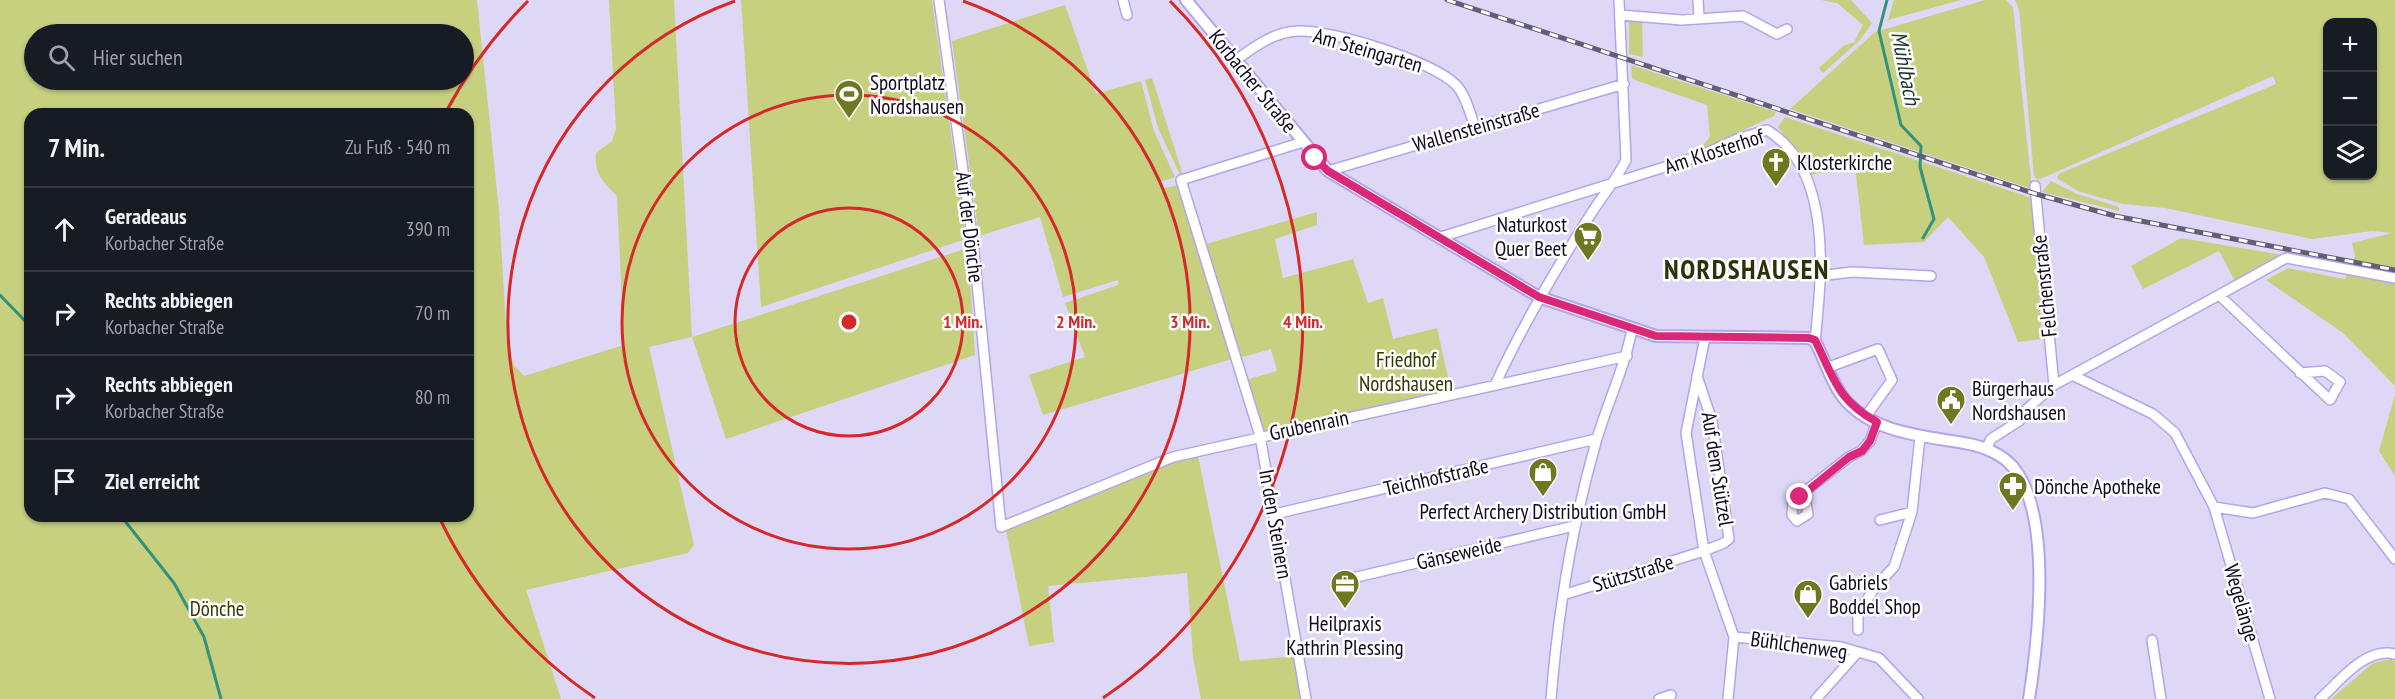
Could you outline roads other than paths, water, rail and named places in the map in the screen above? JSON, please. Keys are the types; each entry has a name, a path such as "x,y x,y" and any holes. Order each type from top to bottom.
{"street":[{"name":"Auf der Dönche","path":"939,0 973,242 1001,527"},
{"path":"1123,0 1127,15"},
{"name":"Korbacher Straße","path":"1186,0 1328,171 1539,297 1656,336 1809,338 1815,340"},
{"path":"1495,386 1517,336 1539,297 1599,200 1614,183 1626,160 1619,0"},
{"path":"1698,0 1699,18"},
{"path":"1620,15 1682,20 1743,16 1777,34 1787,29"},
{"name":"Am Steingarten","path":"1236,60 1277,35 1298,31 1338,37 1434,69 1457,86 1475,127"},
{"name":"Wallensteinstraße","path":"1328,171 1624,84"},
{"name":"Am Klosterhof","path":"1441,237 1700,156 1737,139 1767,130 1779,137 1792,152 1809,181 1821,236 1815,340"},
{"name":"In den Steinern","path":"1302,142 1180,180 1260,436 1306,699"},
{"name":"Felchenstraße","path":"2035,186 2054,386"},
{"path":"1986,449 1991,439 2019,421 2028,408 2054,386 2286,258 2395,278"},
{"path":"1819,276 1852,272 1931,276"},
{"path":"2219,295 2300,373"},
{"path":"1551,699 1556,638 1574,526 1596,439 1627,356 1632,328"},
{"path":"1705,337 1686,433 1696,517 1704,551 1734,637 1728,699"},
{"path":"1815,340 1834,383 1847,402 1866,416 1920,437 1986,449 2012,465 2021,478 2034,524 2040,582 2036,654 2029,699"},
{"path":"1828,367 1878,349 1892,380 1866,416"},
{"name":"Grubenrain","path":"1001,527 1173,457 1627,356"},
{"name":"Auf dem Stützel","path":"1696,374 1708,404 1729,532 1729,539 1724,543 1704,551"},
{"name":"Wegelänge","path":"2074,376 2153,414 2175,433 2214,507 2270,699"},
{"path":"1800,497 1849,457 1862,451 1870,441 1877,422"},
{"path":"1858,630 1858,614 1875,587 1894,567 1912,512 1920,437"},
{"name":"Teichhofstraße","path":"1275,514 1596,439"},
{"path":"2214,507 2253,513 2325,493 2349,499 2395,559"},
{"path":"1880,520 1912,512"},
{"name":"Gänseweide","path":"1344,580 1574,526"},
{"name":"Stützstraße","path":"1563,595 1704,551"},
{"name":"Bühlchenweg","path":"1734,637 1841,647 1879,658 1918,699"},
{"path":"2152,640 2161,699"},
{"path":"2320,699 2367,657 2387,652 2395,654"},
{"path":"1816,699 1857,653"},
{"path":"1659,699 1671,695"}],"waterway":[{"name":"Mühlbach","path":"1887,0 1879,31 1901,125 1921,146 1920,167 1934,219 1923,238"},
{"path":"0,295 24,320"},
{"path":"126,522 174,583 204,637 221,699"}],"railway":[{"path":"1447,0 2036,194 2115,216 2395,270"}],"place":[{"name":"Sportplatz Nordshausen","path":"849,120"},
{"name":"Klosterkirche","path":"1776,188"},
{"name":"Naturkost Quer Beet","path":"1588,262"},
{"name":"Bürgerhaus Nordshausen","path":"1951,426"},
{"name":"Perfect Archery Distribution GmbH","path":"1543,498"},
{"name":"Dönche Apotheke","path":"2013,512"},
{"name":"Heilpraxis Kathrin Plessing","path":"1345,610"},
{"name":"Gabriels Boddel Shop","path":"1808,620"}],"district":[{"name":"NORDSHAUSEN","path":"1747,269"}],"park label":[{"name":"Friedhof Nordshausen","path":"1406,371"},
{"name":"Dönche","path":"217,608"}]}
